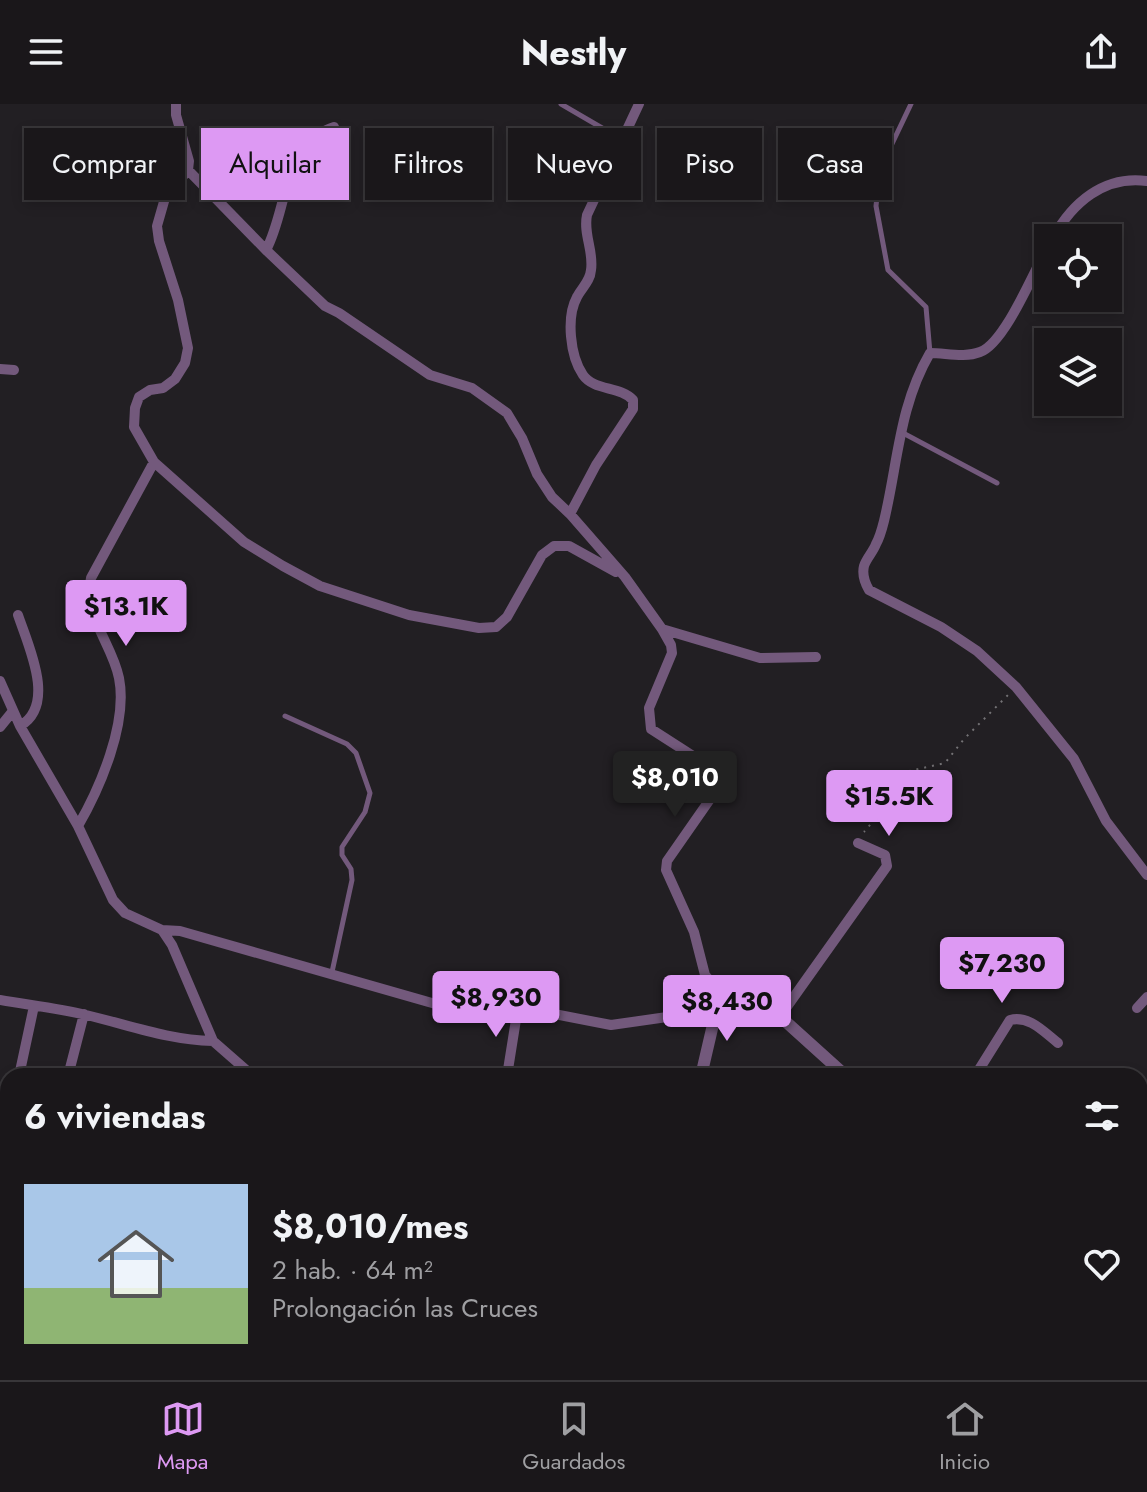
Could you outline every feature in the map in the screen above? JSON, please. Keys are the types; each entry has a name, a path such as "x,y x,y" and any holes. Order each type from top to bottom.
{"street":[{"path":"176,104 176,115 189,161 188,170 165,198 157,226 188,348 185,363 175,379 163,388 150,390 139,397 133,418 134,427 154,462 244,542 283,566 320,586 409,615 479,628 496,627 507,617 542,555 554,546 569,546 625,577"},
{"path":"628,128 639,104"},
{"path":"266,250 273,237 289,176 300,154 309,138 334,127"},
{"path":"188,170 325,306 430,375 472,388 507,413 552,497 625,577 662,629 672,653 649,708 651,729 710,767 715,785 713,795 673,852 666,870 694,932 705,975 724,998"},
{"path":"1063,224 1082,199 1093,191 1127,180 1147,181"},
{"path":"570,514 596,465 633,409 633,400 627,395 595,384 584,376 573,347 572,308 590,279 592,266 584,229 594,200"},
{"path":"1034,273 999,339 983,351 968,355 930,353 909,398 884,522 864,566 864,579 869,590 941,627 977,651 1016,687 1074,759 1106,821 1147,875"},
{"path":"0,369 14,370"},
{"path":"78,826 103,775 118,723 119,679 92,610 89,591 91,578 154,462"},
{"path":"18,615 40,690 33,712 27,722 20,726"},
{"path":"662,629 760,658 816,657"},
{"path":"0,681 20,726 78,826 113,900 125,913 162,930 180,931 460,1011 518,1007 611,1025 681,1015 715,1016"},
{"path":"0,727 13,711"},
{"path":"781,1015 883,874 888,860 885,855 858,843"},
{"path":"162,930 172,945 213,1041 244,1068"},
{"path":"724,998 753,996 781,1015 837,1068"},
{"path":"1137,1008 1147,997"},
{"path":"703,1068 715,1016 724,998"},
{"path":"0,1000 84,1014 157,1035 213,1041"},
{"path":"21,1068 34,1006"},
{"path":"508,1068 518,1007"},
{"path":"70,1068 84,1014"},
{"path":"980,1068 1010,1020 1028,1020 1058,1043"}],"lane":[{"path":"561,104 602,128"},
{"path":"911,104 880,169 876,206 888,270 926,307 930,353"},
{"path":"900,431 997,483"},
{"path":"285,716 347,744 356,753 370,793 365,812 342,847 352,880 331,974"}],"path":[{"path":"858,843 875,819 888,810 887,806 851,798 892,775 945,763 964,739 1016,687"}]}
